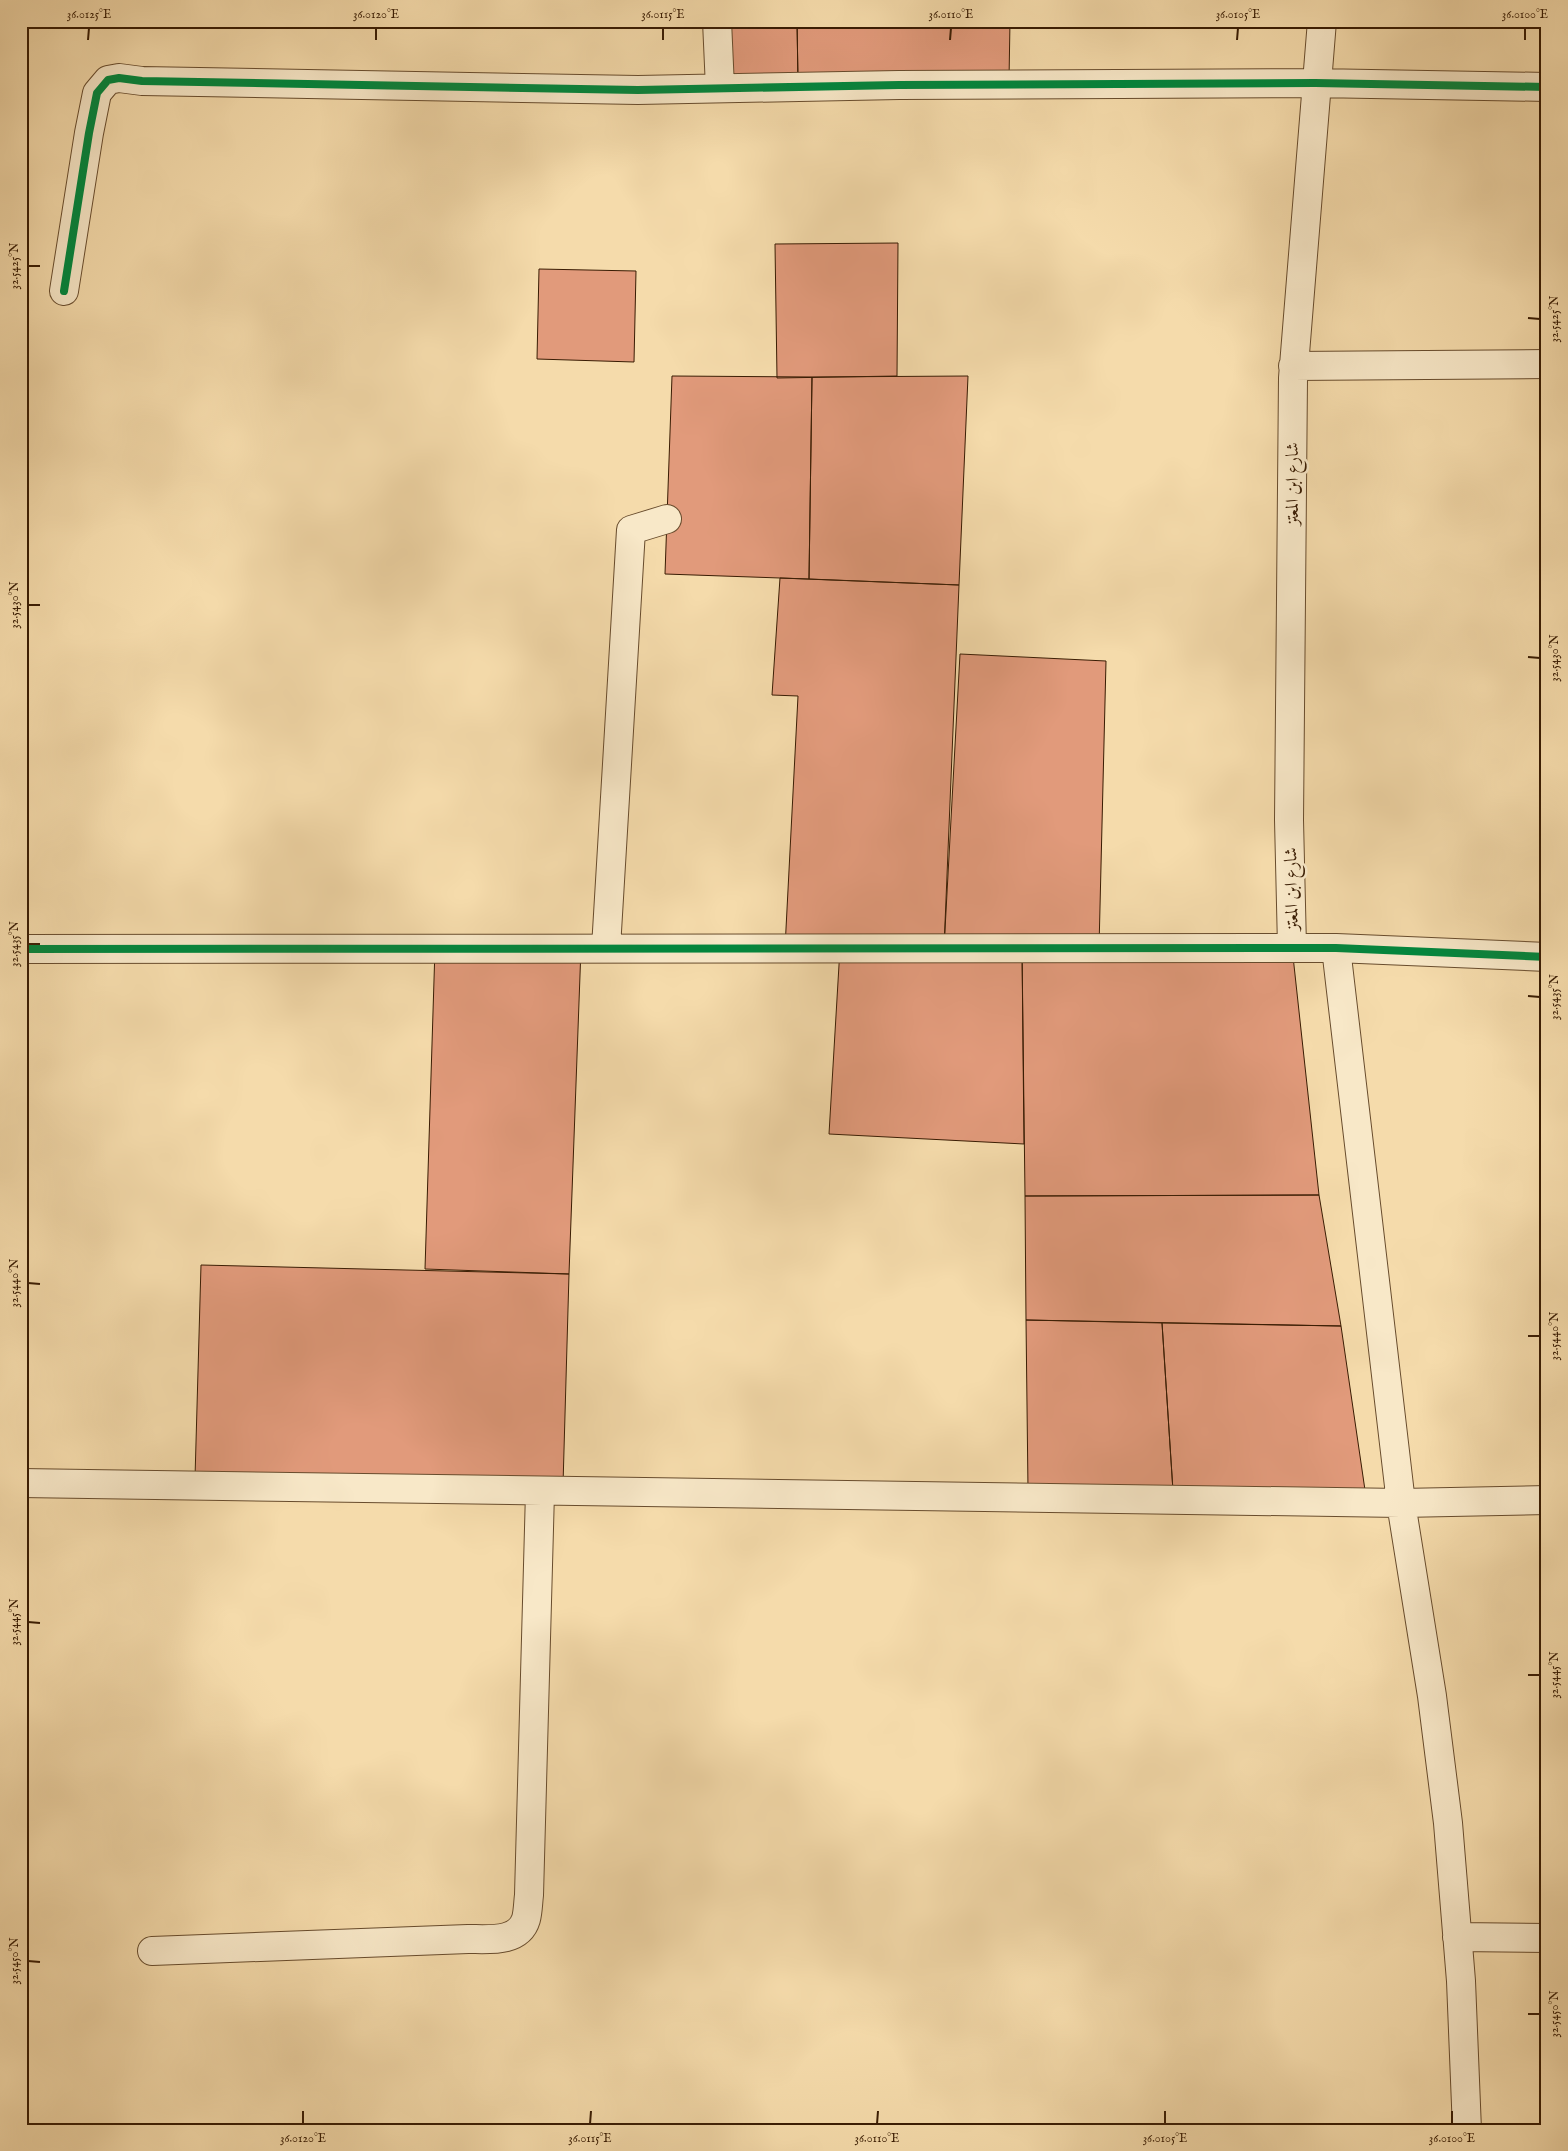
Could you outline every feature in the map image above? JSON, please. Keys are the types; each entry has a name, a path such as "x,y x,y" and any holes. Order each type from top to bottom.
{"street":[{"path":"717,21 720,88"},
{"name":"شارع ابن المعتز","path":"1292,948 1289,820 1293,366 1315,83 1322,21"},
{"path":"64,292 97,93 108,80 119,78 142,81 554,89 1315,83 1547,87"},
{"path":"1293,366 1547,364"},
{"path":"606,948 631,530 667,519"},
{"path":"1336,948 1401,1503 1432,1696 1448,1823 1457,1937 1467,2130"},
{"path":"21,949 1336,948 1547,957"},
{"path":"21,1483 1401,1503 1547,1500"},
{"path":"152,1951 501,1939 514,1934 526,1920 540,1492"},
{"path":"1457,1937 1547,1938"}],"building":[{"path":"723,21 797,21 798,81 725,81"},
{"path":"797,21 1010,21 1009,80 798,81"},
{"path":"898,243 897,376 777,378 775,244"},
{"path":"539,269 636,271 634,362 537,359"},
{"path":"672,376 812,377 809,579 665,574"},
{"path":"968,376 959,585 809,579 812,377"},
{"path":"780,578 959,585 944,948 785,948 798,696 772,695"},
{"path":"960,654 1106,661 1099,948 944,948"},
{"path":"1292,947 1319,1195 1025,1196 1022,948"},
{"path":"435,948 581,948 569,1274 425,1269"},
{"path":"840,948 1022,948 1024,1144 829,1134"},
{"path":"1319,1195 1341,1326 1026,1320 1025,1196"},
{"path":"201,1265 569,1274 563,1485 195,1478"},
{"path":"1026,1320 1162,1323 1173,1491 1028,1490"},
{"path":"1162,1323 1341,1326 1366,1497 1173,1491"}],"cycle path":[{"path":"64,291 97,93 108,80 119,78 142,81 638,90 899,85 1315,83 1547,87"},
{"path":"21,949 1336,948 1547,957"}]}
